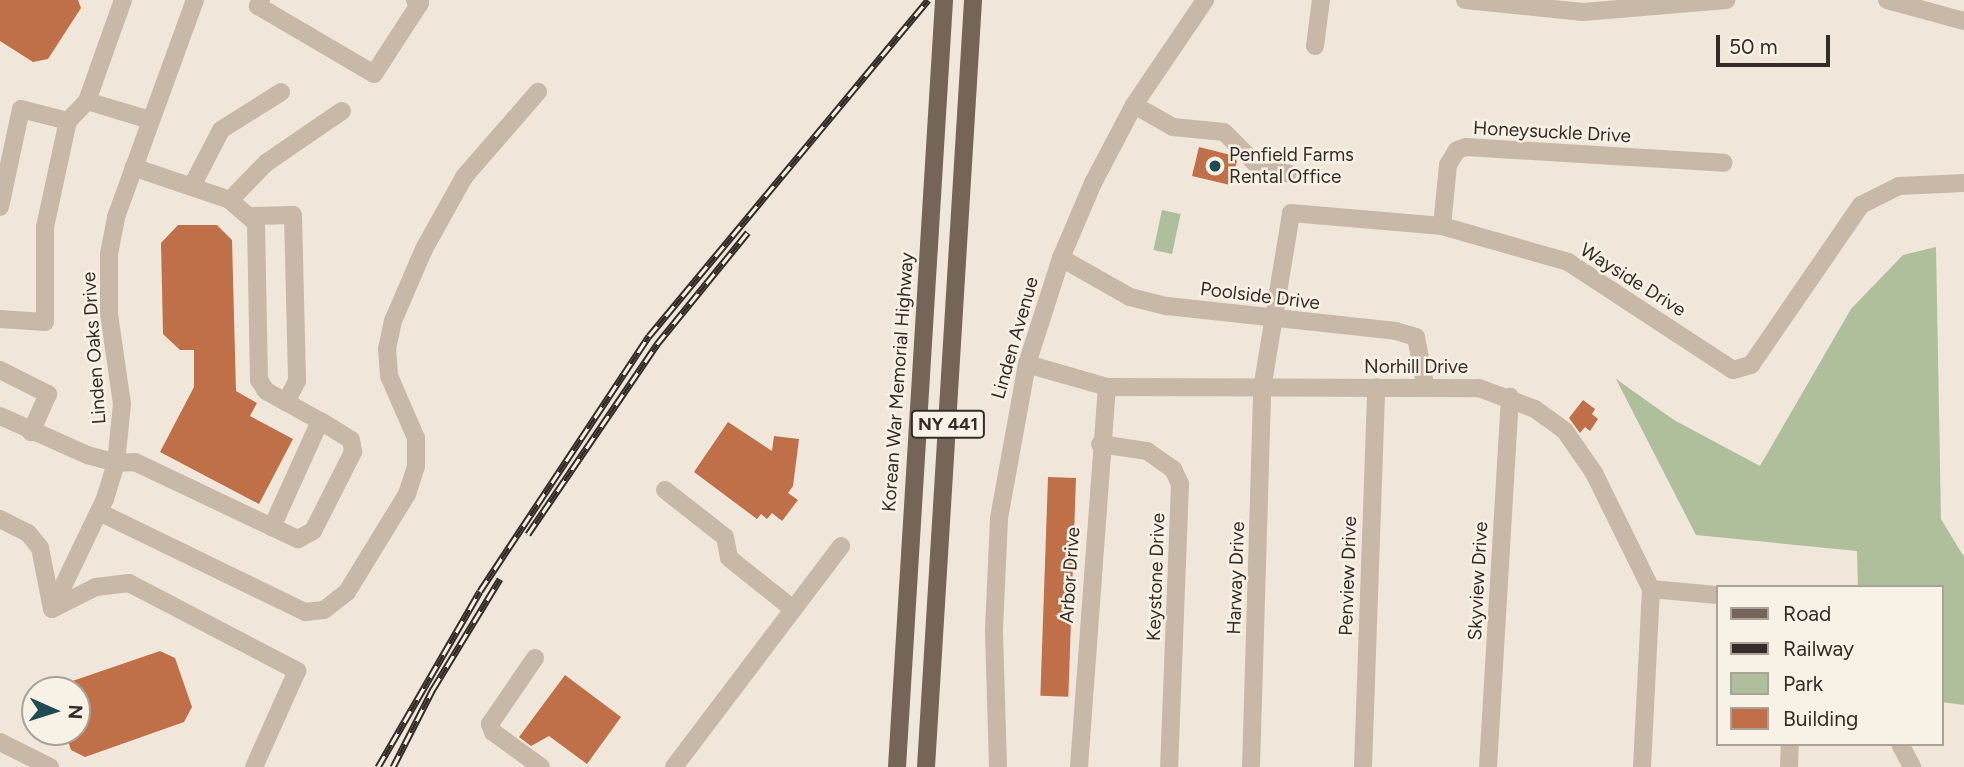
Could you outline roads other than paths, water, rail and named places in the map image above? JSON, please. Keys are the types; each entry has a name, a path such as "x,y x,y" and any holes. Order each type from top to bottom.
{"main road":[{"name":"Korean War Memorial Highway","path":"897,767 944,0"},
{"name":"NY 441","path":"926,767 974,0"}],"street":[{"path":"0,319 45,322 45,227 68,121 87,101 123,0"},
{"name":"Linden Oaks Drive","path":"52,608 99,512 117,463 122,404 109,314 109,254 133,167 195,0"},
{"path":"261,0 258,6 374,74 419,1"},
{"name":"Linden Avenue","path":"998,767 995,629 999,518 1027,364 1061,258 1134,106 1205,0"},
{"path":"1315,46 1321,0"},
{"path":"1465,0 1583,6 1726,0"},
{"path":"1887,0 1964,21"},
{"path":"192,186 221,130 281,92"},
{"path":"99,512 305,612 324,610 347,592 407,494 416,466 416,438 389,376 387,349 393,321 424,249 464,177 538,92"},
{"path":"87,101 150,120"},
{"path":"1134,106 1173,127 1224,132 1263,171 1288,173"},
{"path":"0,207 20,109 68,121"},
{"path":"230,200 266,163 342,111"},
{"name":"Honeysuckle Drive","path":"1443,226 1448,165 1457,150 1466,147 1724,163"},
{"path":"0,416 31,432 117,463 135,462 298,539 313,531 353,452 351,440 266,391 259,380 259,246 256,223 230,200 133,167"},
{"name":"Wayside Drive","path":"1272,318 1292,213 1443,226 1568,262 1733,370 1751,365 1861,205 1899,186 1964,183"},
{"path":"250,216 293,215 297,381 286,402"},
{"name":"Poolside Drive","path":"1061,258 1130,297 1167,306 1416,337 1425,384"},
{"name":"Harway Drive","path":"1251,767 1262,390 1272,318"},
{"name":"Norhill Drive","path":"1027,364 1107,387 1262,390 1425,384 1479,388 1510,397 1565,431 1594,473 1651,589 1642,767"},
{"path":"0,370 48,394 31,432"},
{"name":"Arbor Drive","path":"1079,767 1100,444 1107,387"},
{"name":"Penview Drive","path":"1363,767 1376,387"},
{"name":"Skyview Drive","path":"1488,767 1510,397"},
{"path":"272,527 320,421"},
{"name":"Keystone Drive","path":"1100,444 1147,451 1173,469 1180,484 1169,767"},
{"path":"665,490 725,537 729,558 793,609"},
{"path":"0,519 28,533 40,548 52,608 96,587 128,583 297,671 254,767"},
{"path":"674,767 841,546"},
{"path":"1651,589 1716,596"},
{"path":"535,658 490,724 493,732 541,767"},
{"path":"0,742 50,767"},
{"path":"1789,767 1790,746"},
{"path":"1901,746 1912,767"}],"railway":[{"path":"378,767 480,591 649,336 928,0"},
{"path":"528,534 657,344 748,232"},
{"path":"393,767 433,689 500,579"}],"place":[{"name":"Penfield Farms Rental Office","path":"1215,166"}]}
